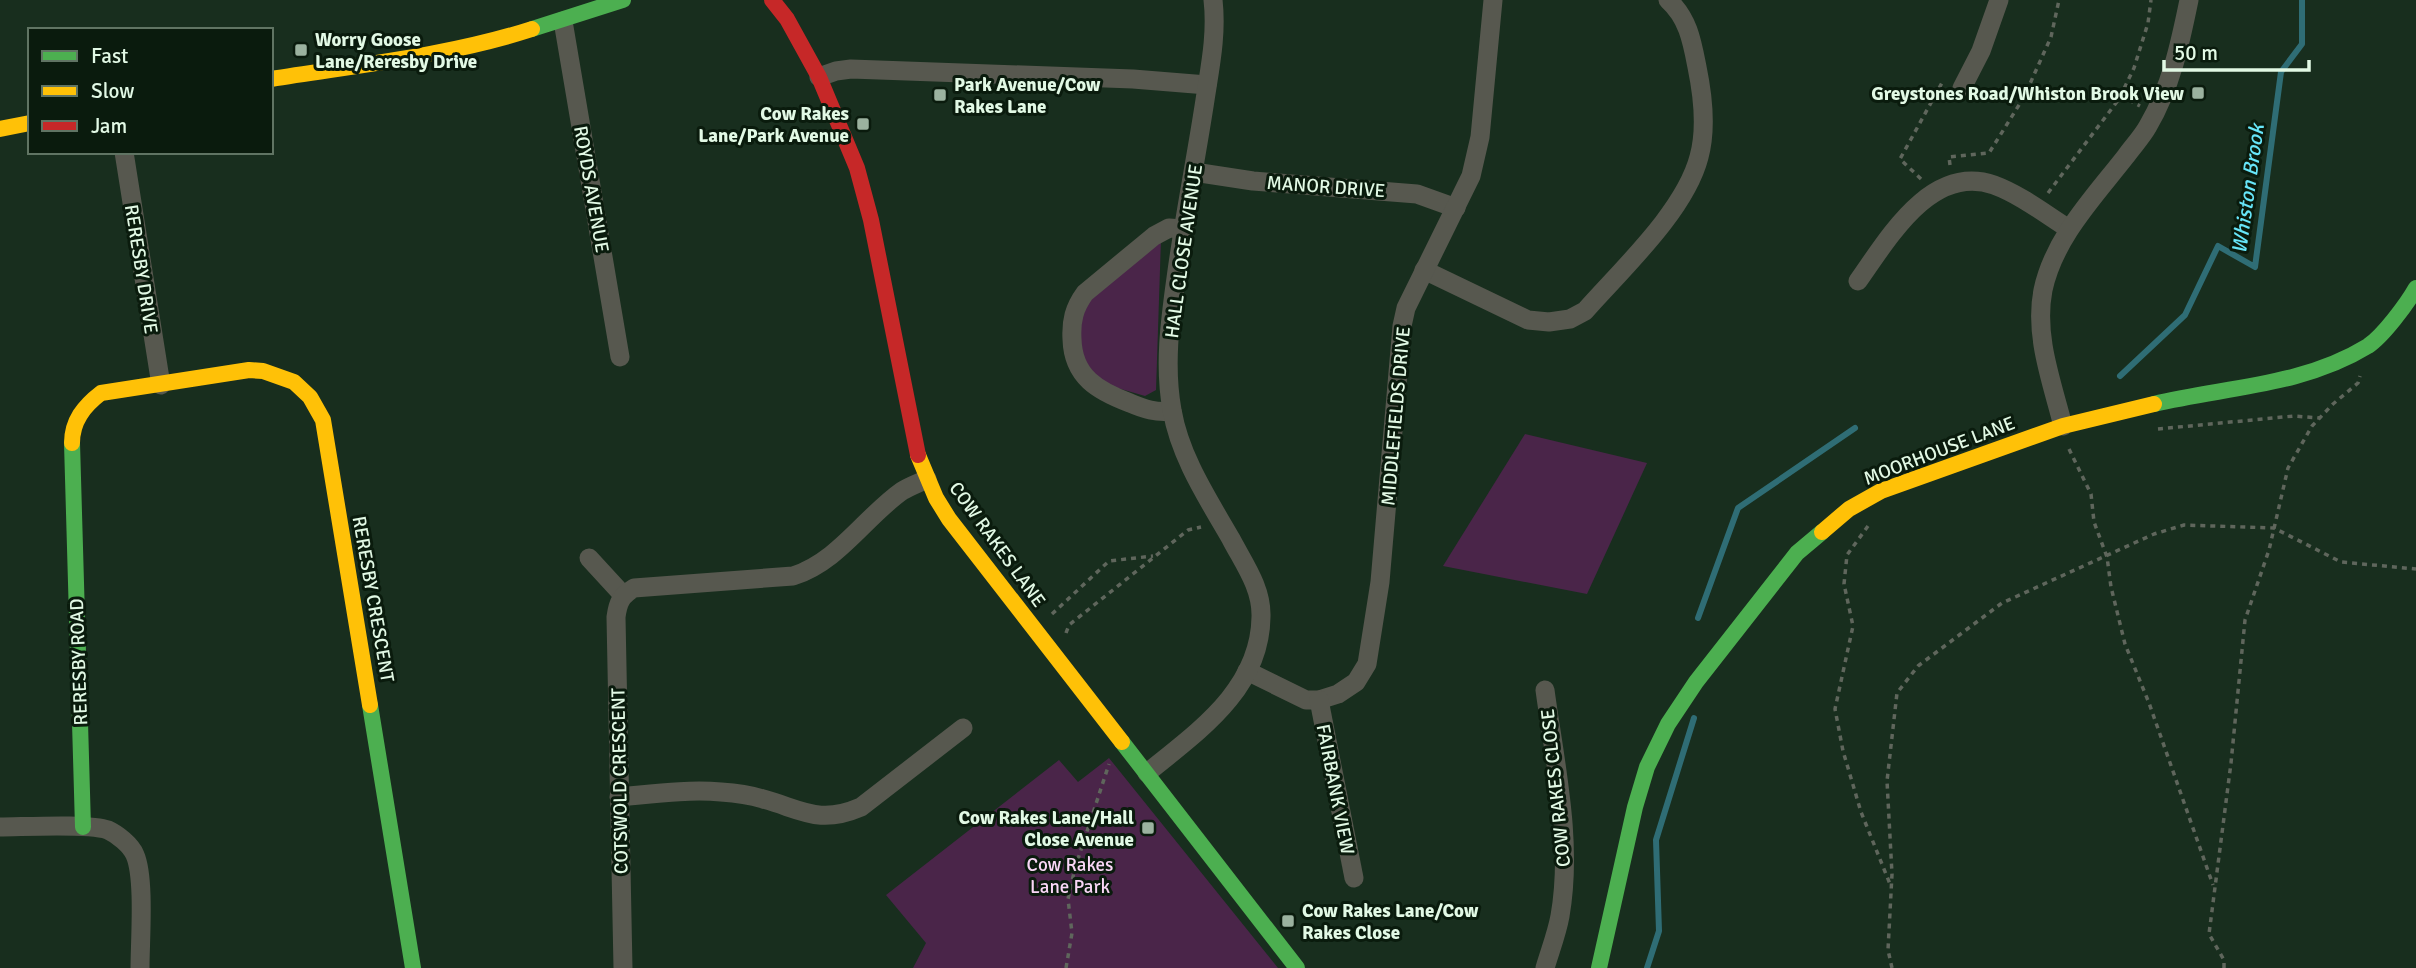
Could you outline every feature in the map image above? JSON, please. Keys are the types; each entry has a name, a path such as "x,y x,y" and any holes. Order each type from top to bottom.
{"street":[{"path":"273,79 430,53 512,36 623,0"},
{"name":"COW RAKES LANE","path":"772,0 787,19 819,77 857,168 871,220 918,455 927,479 949,519 1297,968"},
{"name":"HALL CLOSE AVENUE","path":"1147,774 1214,718 1233,696 1256,648 1262,617 1258,589 1189,466 1172,411 1168,376 1170,326 1183,229 1213,51 1213,0"},
{"name":"MIDDLEFIELDS DRIVE","path":"1319,700 1338,694 1356,682 1367,664 1380,582 1402,326 1406,308 1471,176 1480,136 1493,0"},
{"path":"1424,270 1528,320 1549,322 1570,318 1585,311 1675,209 1690,183 1700,156 1703,98 1691,36 1680,10 1668,0"},
{"path":"1963,85 1981,51 2000,0"},
{"path":"2057,428 2043,350 2041,318 2043,291 2054,255 2069,229 2147,128 2170,82 2189,0"},
{"name":"ROYDS AVENUE","path":"563,20 620,357"},
{"path":"819,77 851,69 1133,79 1207,85"},
{"path":"0,129 28,123"},
{"name":"RERESBY DRIVE","path":"124,154 161,385"},
{"name":"MANOR DRIVE","path":"1194,172 1253,181 1417,194 1456,208"},
{"path":"1858,281 1916,204 1966,181 1990,184 2010,192 2069,229"},
{"path":"1172,411 1148,411 1115,398 1093,385 1074,359 1071,326 1077,304 1085,293 1154,236 1169,229 1183,229"},
{"name":"MOORHOUSE LANE","path":"1599,968 1647,767 1668,724 1696,682 1797,554 1849,509 1881,491 2057,428 2163,402 2244,389 2325,367 2370,345 2406,305 2416,288"},
{"name":"RERESBY CRESCENT","path":"161,385 248,370 271,371 296,383 314,400 323,420 413,968"},
{"name":"RERESBY ROAD","path":"83,827 72,434 77,415 101,393 161,385"},
{"path":"589,558 623,595 634,588 793,576 809,571 824,561 900,492 927,479"},
{"name":"COTSWOLD CRESCENT","path":"623,595 616,617 623,968"},
{"path":"1247,671 1306,700 1319,700"},
{"name":"COW RAKES CLOSE","path":"1545,690 1565,866 1560,917 1545,968"},
{"name":"FAIRBANK VIEW","path":"1319,700 1354,878"},
{"path":"619,797 719,792 761,798 809,814 829,817 844,814 861,807 963,728"},
{"path":"0,827 83,827 107,830 124,841 135,854 140,877 141,968"}],"path":[{"path":"1953,185 1949,157 1989,153 2024,97 2051,37 2059,0"},
{"path":"2036,208 2119,99 2134,68 2151,0"},
{"path":"1931,195 1919,176 1900,159 1947,73 1963,85"},
{"path":"2224,968 2224,960 2209,934 2231,763 2245,620 2274,528 2288,468 2312,426 2358,383 2361,372 2351,355"},
{"path":"2153,430 2294,416 2320,418"},
{"path":"2057,428 2091,494 2094,522 2107,557 2111,587 2125,644 2149,703 2214,889"},
{"path":"1879,520 1868,526 1847,555 1844,584 1853,626 1835,709 1843,751 1861,812 1891,886"},
{"path":"1057,658 1069,625 1188,530 1220,521"},
{"path":"1892,968 1888,950 1891,886 1887,781 1897,693 1917,666 2002,603 2154,534 2184,525 2274,528 2341,562 2416,569"},
{"path":"1035,630 1109,561 1156,556"},
{"path":"1066,968 1072,933 1068,900 1070,889 1118,736"}],"green space":[{"path":"1161,239 1156,390 1145,396 1114,387 1098,378 1080,355 1079,319 1089,301"},
{"path":"1525,434 1647,463 1587,594 1443,566"},
{"name":"Cow Rakes Lane Park","path":"1109,758 1278,968 913,968 926,943 886,895 1059,760 1078,782"}],"waterway":[{"name":"Whiston Brook","path":"2120,376 2185,315 2218,246 2255,267 2281,72 2302,44 2302,0"},
{"name":"Whiston Brook","path":"1698,618 1738,508 1855,428"},
{"name":"Whiston Brook","path":"1647,968 1659,931 1656,840 1694,718"}],"traffic: fast":[{"path":"532,29 623,0"},
{"path":"2154,404 2263,384 2317,370 2343,359 2368,346 2381,335 2416,288"},
{"path":"72,443 83,827"},
{"path":"1599,968 1635,807 1647,767 1668,724 1696,682 1797,553 1822,532"},
{"path":"370,705 413,968"},
{"path":"1122,742 1297,968"}],"traffic: slow":[{"path":"273,79 435,53 532,29"},
{"path":"0,129 28,123"},
{"path":"72,443 74,428 80,415 101,393 249,370 263,371 294,382 310,397 323,420 370,705"},
{"path":"1822,532 1849,509 1881,491 2063,426 2154,404"},
{"path":"918,455 936,498 949,519 1122,742"}],"traffic: jam":[{"path":"772,0 787,19 819,77 857,168 871,220 918,455"}],"place":[{"name":"Worry Goose Lane/Reresby Drive","path":"301,50"},
{"name":"Greystones Road/Whiston Brook View","path":"2198,93"},
{"name":"Park Avenue/Cow Rakes Lane","path":"940,95"},
{"name":"Cow Rakes Lane/Park Avenue","path":"863,124"},
{"name":"Cow Rakes Lane/Hall Close Avenue","path":"1148,828"},
{"name":"Cow Rakes Lane/Cow Rakes Close","path":"1288,921"}]}
